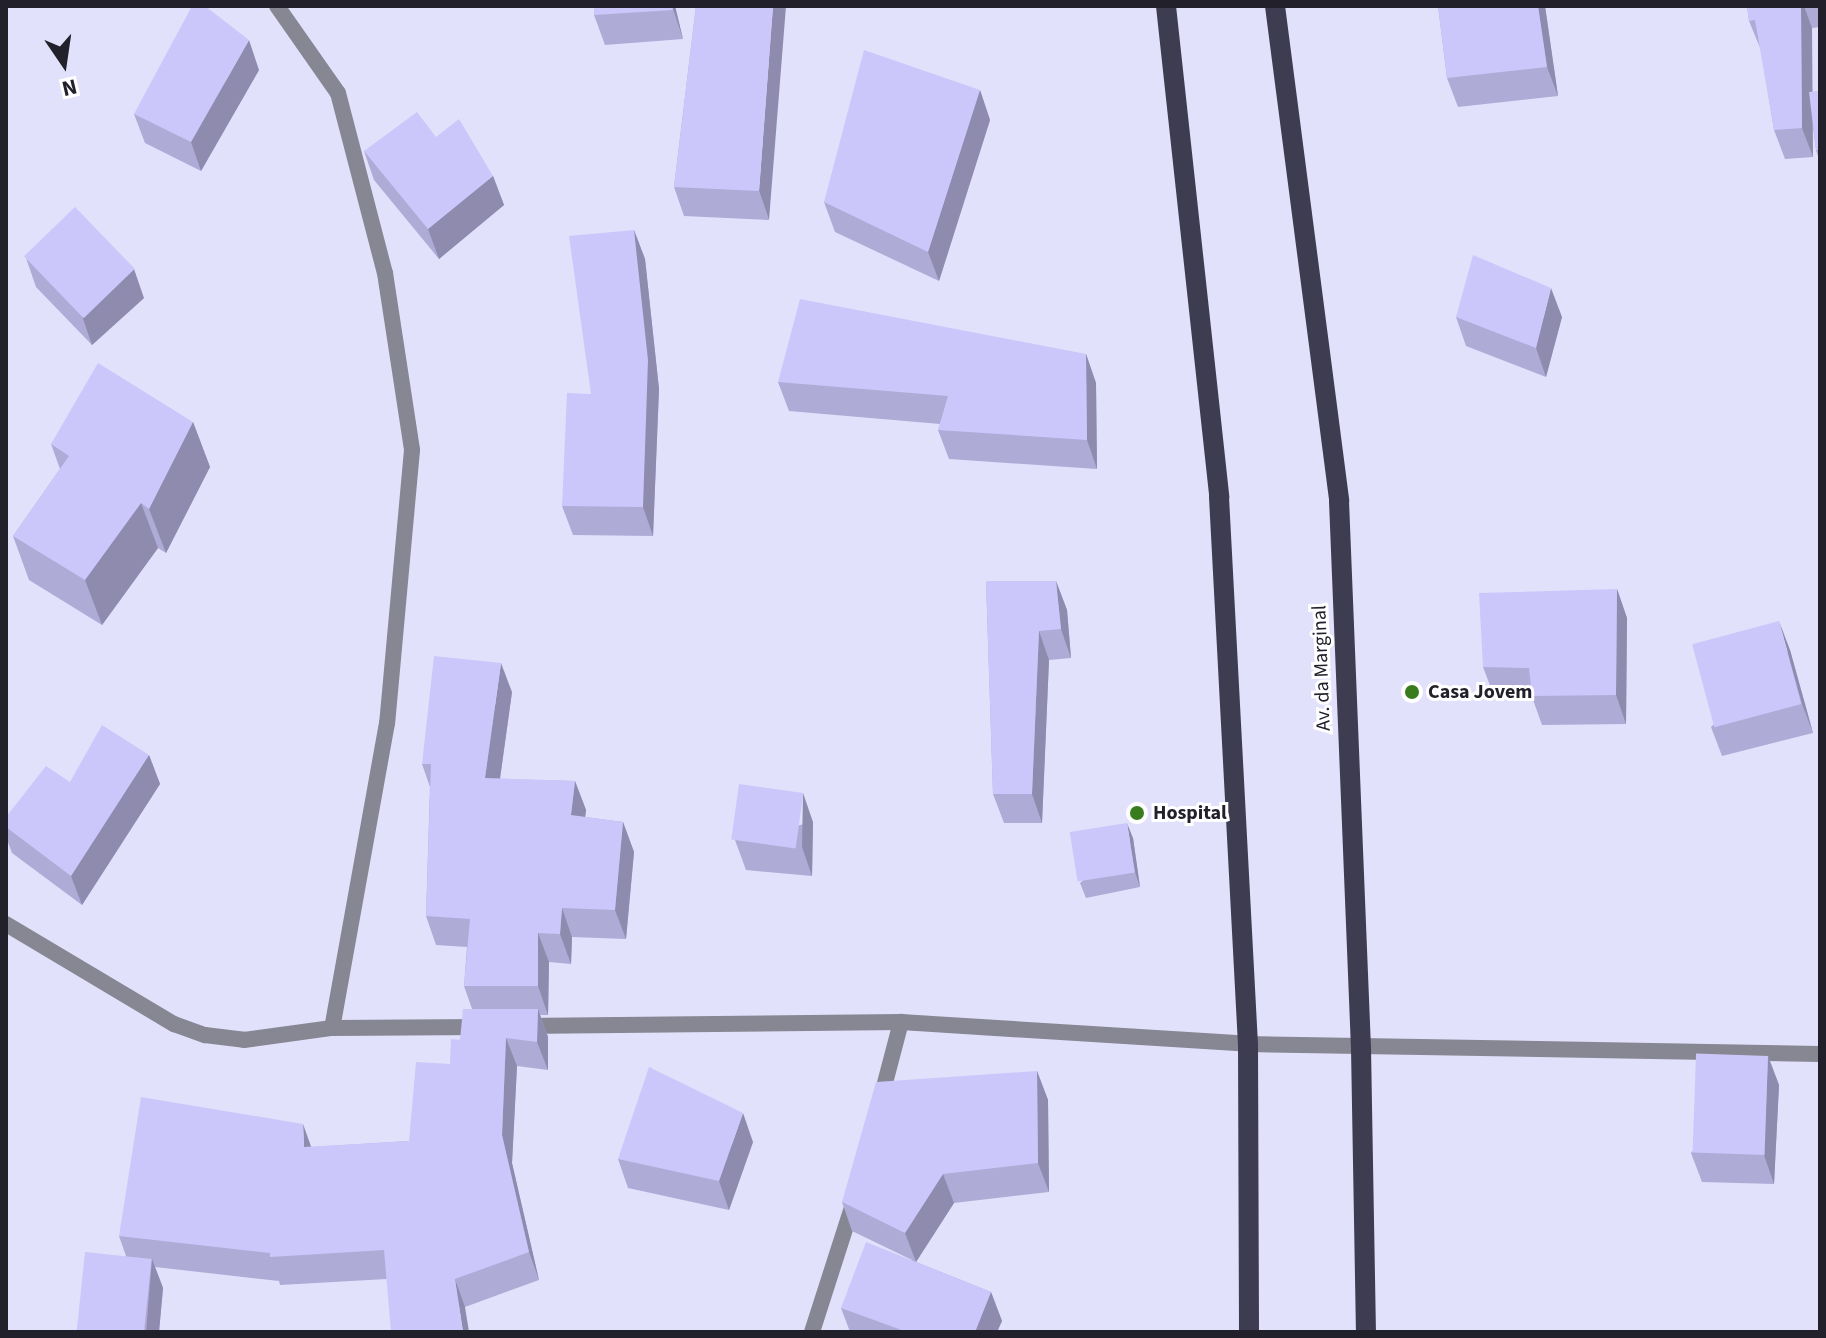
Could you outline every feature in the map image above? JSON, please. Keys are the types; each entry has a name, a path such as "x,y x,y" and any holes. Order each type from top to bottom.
{"main road":[{"path":"1166,6 1219,497 1248,1044 1249,1332"},
{"name":"Av. da Marginal","path":"1275,6 1339,501 1361,1048 1366,1332"}],"street":[{"path":"277,6 338,93 385,273 412,450 387,723 332,1028"},
{"path":"6,924 174,1024 205,1035 244,1040 332,1028 901,1022 1361,1048 1820,1054"},
{"path":"876,1119 901,1022"},
{"path":"812,1332 861,1173"}],"building":[{"path":"192,6 205,6 249,40 191,142 134,114"},
{"path":"595,6 672,6 673,10 594,15"},
{"path":"696,6 773,6 759,191 674,187"},
{"path":"1438,6 1538,6 1547,67 1447,78"},
{"path":"1747,6 1801,6 1802,128 1774,130 1755,20 1749,21"},
{"path":"864,50 980,90 928,252 824,202"},
{"path":"1820,91 1820,150 1816,150 1809,92"},
{"path":"417,112 436,137 459,119 493,176 428,229 364,151"},
{"path":"75,207 135,269 84,318 24,256"},
{"path":"634,230 648,360 643,507 562,506 567,393 591,394 569,236"},
{"path":"1473,255 1551,288 1536,348 1456,317"},
{"path":"800,299 1086,354 1087,440 938,430 948,396 778,382"},
{"path":"98,363 193,422 149,509 141,503 85,580 13,536 69,456 51,444"},
{"path":"986,581 1056,581 1061,629 1039,631 1032,794 993,794"},
{"path":"1617,589 1616,695 1532,696 1529,668 1483,667 1479,593"},
{"path":"1779,621 1801,704 1714,727 1692,644"},
{"path":"434,656 501,663 485,778 575,781 571,815 623,822 615,910 562,908 560,934 538,933 538,986 464,986 470,919 426,916 431,764 422,764"},
{"path":"102,725 149,755 71,876 6,827 6,817 46,766 70,782"},
{"path":"739,784 803,793 796,849 731,839"},
{"path":"1127,823 1135,872 1078,881 1070,832"},
{"path":"463,1009 538,1009 537,1042 506,1038 502,1135 529,1252 455,1279 463,1332 391,1332 384,1250 270,1257 270,1253 119,1236 141,1097 303,1124 304,1147 409,1141 416,1062 450,1064 451,1039 460,1040"},
{"path":"1696,1053 1768,1056 1765,1155 1693,1152"},
{"path":"649,1067 743,1113 719,1181 618,1159"},
{"path":"1037,1071 1038,1163 943,1174 905,1233 842,1202 876,1082"},
{"path":"866,1242 991,1292 975,1332 907,1332 841,1308"},
{"path":"85,1252 152,1259 144,1332 77,1332"}],"place":[{"name":"Casa Jovem","path":"1412,692"},
{"name":"Hospital","path":"1137,813"}]}
